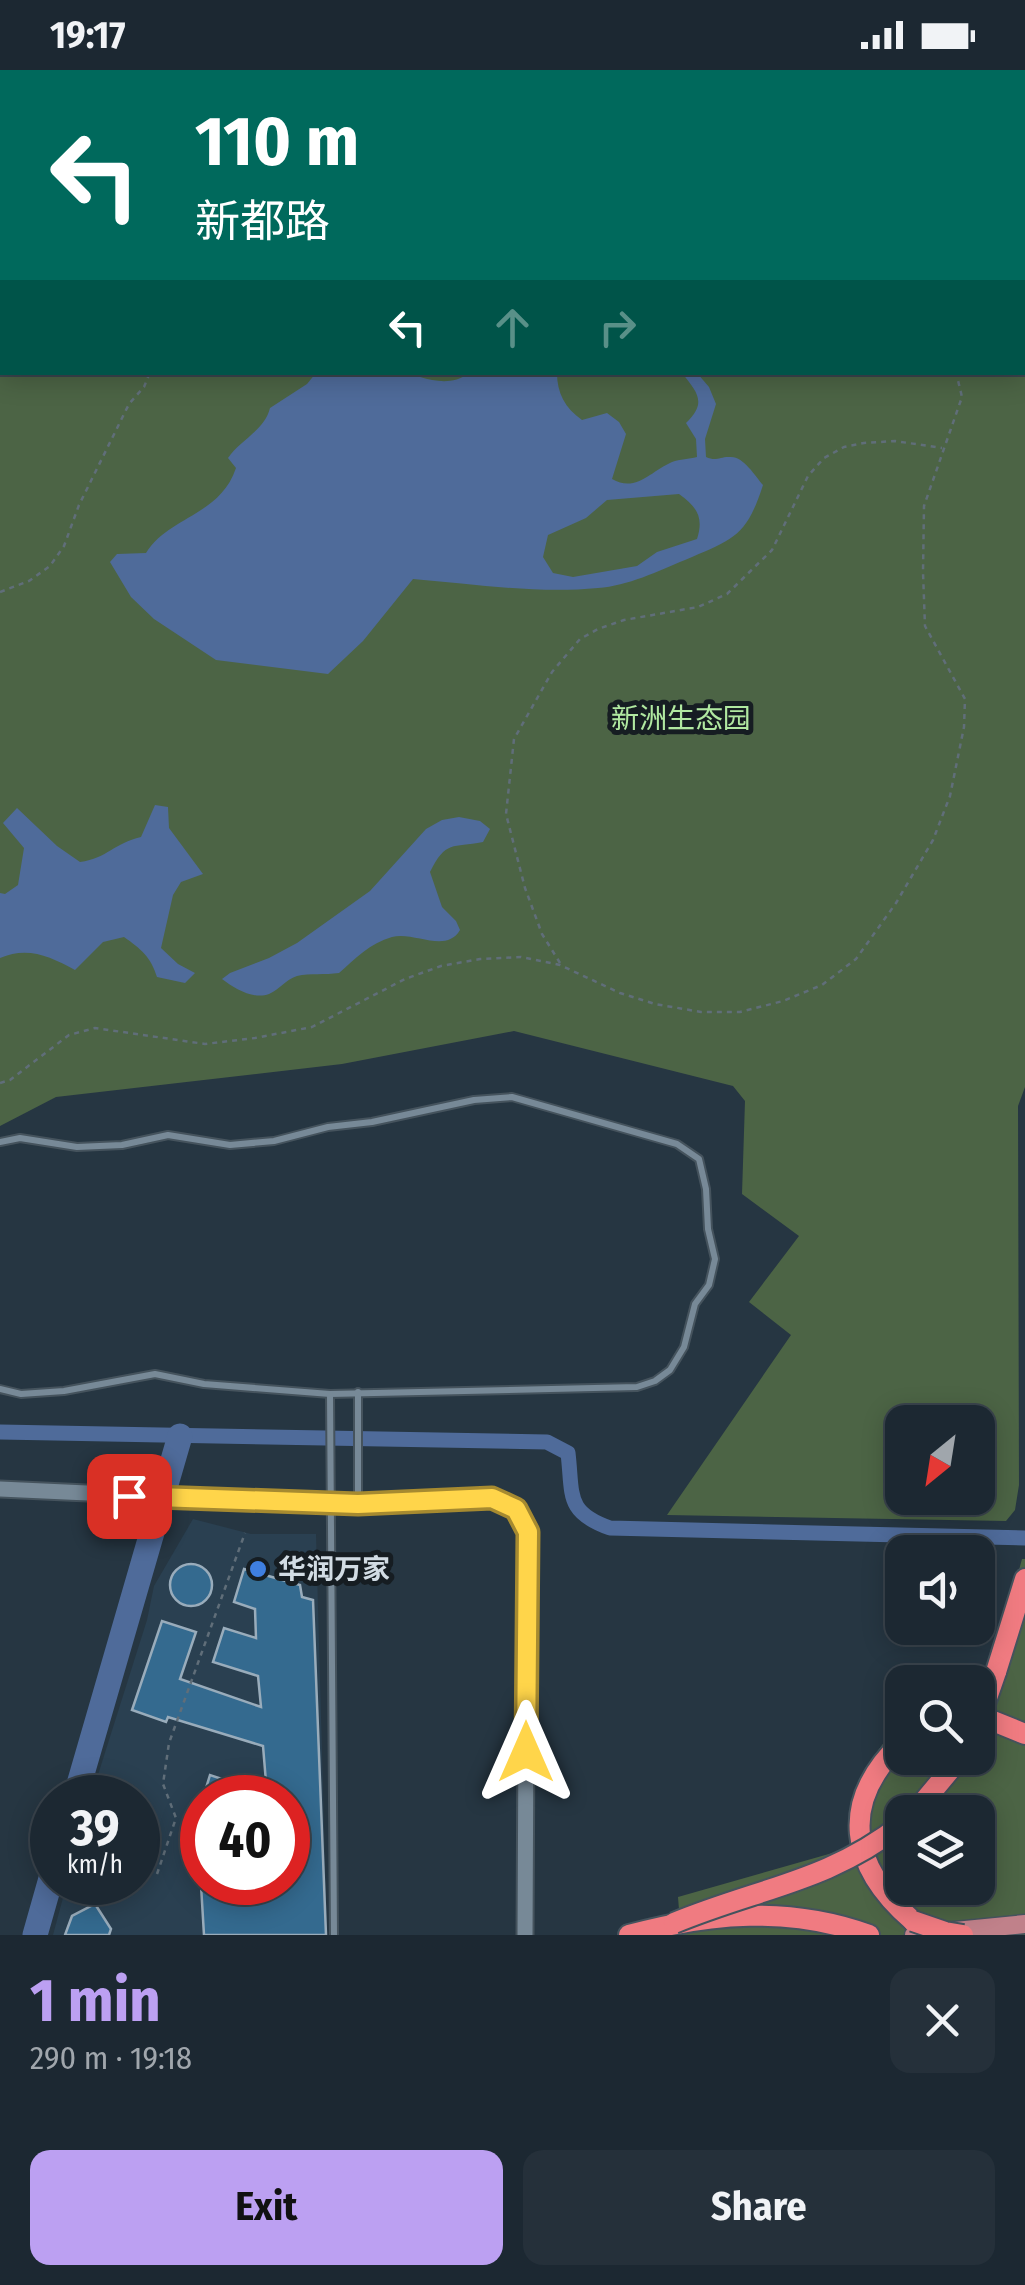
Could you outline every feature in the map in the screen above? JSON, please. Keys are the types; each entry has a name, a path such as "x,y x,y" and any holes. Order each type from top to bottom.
{"highway":[{"path":"995,1670 1025,1578"},
{"path":"995,1722 1025,1734"},
{"path":"885,1762 863,1798 859,1822 861,1844 872,1878 913,1921 964,1935"},
{"path":"929,1795 946,1775"},
{"path":"628,1935 824,1872 854,1858 885,1836"},
{"path":"674,1922 761,1914 870,1935"}],"main road":[{"path":"914,1935 1025,1924"}],"street":[{"path":"0,1490 330,1504 492,1498 516,1509 528,1532 525,1935"}],"lane":[{"path":"0,1142 20,1138 77,1147 122,1145 168,1135 230,1145 274,1141 474,1100 512,1097 677,1144 699,1159 715,1259 709,1284 695,1304 684,1347 670,1370 655,1381 636,1387 330,1394 204,1384 155,1374 64,1391 21,1394 0,1389"},
{"path":"358,1392 358,1504"},
{"path":"330,1394 334,1935"}],"path":[{"path":"0,592 30,581 50,566 64,546 79,505 129,404 149,375"},
{"path":"0,1083 10,1080 70,1035 95,1028 205,1044 255,1038 312,1027 406,978 480,958 522,957 560,965 620,993 701,1012 740,1012 783,1001 822,985 856,959 896,903 933,840 950,796 964,726 965,699 925,626 924,506 942,448 956,422 962,396 957,375"},
{"path":"560,965 536,919 506,814 514,740 552,672 580,639 598,630 624,620 698,607 728,594 772,550 808,476 824,458 844,447 864,443 896,441 942,448"},
{"path":"160,1865 176,1818 162,1784 169,1744 246,1532"}],"shaded area":[{"path":"193,1519 251,1534 316,1534 327,1935 53,1935 61,1905 160,1905 160,1775 98,1775 154,1586"}],"green space":[{"name":"新洲生态园","path":"0,375 1025,375 1025,1087 1018,1106 1019,1485 1015,1510 1006,1521 667,1515 791,1335 749,1302 799,1236 742,1194 745,1101 733,1086 514,1031 342,1064 56,1097 0,1126"},
{"path":"1025,1559 1025,1935 681,1935 678,1897 850,1848 858,1796 885,1742 885,1775 995,1775 993,1665"}],"water":[{"path":"314,375 411,375 451,381 466,375 557,375 563,399 582,420 607,413 619,422 626,434 612,479 629,484 672,462 697,457 696,439 686,423 696,410 698,398 684,375 699,375 716,404 705,439 706,457 736,458 763,485 750,516 736,534 715,547 632,581 609,587 552,590 413,579 363,641 328,674 216,660 154,619 131,597 110,562 117,554 146,553 168,531 218,496 236,468 228,458 263,423 270,408","holes":["679,494 699,519 697,539 657,552 637,566 573,577 553,573 543,557 548,535 586,518 607,500"]},
{"path":"155,805 168,807 169,828 203,874 181,882 173,895 161,948 195,973 185,983 157,977 145,954 124,937 103,942 75,970 38,954 0,958 0,893 18,885 24,848 3,823 17,808 80,862 141,837"},
{"path":"459,817 480,821 490,829 483,842 446,850 430,872 442,907 460,930 454,937 438,941 392,937 370,947 339,973 297,976 263,995 244,992 222,979 297,943 370,891 426,829"}],"building":[{"path":"191,1564 206,1570 212,1585 206,1600 191,1606 176,1600 170,1585 176,1570"},
{"path":"244,1569 300,1585 302,1597 313,1600 326,1935 204,1935 202,1905 310,1905 310,1775 265,1775 263,1746 132,1710 162,1621 196,1632 180,1679 261,1707 258,1676 213,1662 224,1628 256,1638 255,1609 234,1602"},
{"path":"96,1905 111,1929 109,1935 65,1935 72,1916"}],"waterway":[{"path":"0,1432 547,1442 568,1453 578,1508 610,1528 1025,1538"},
{"path":"82,1775 180,1436"},
{"path":"35,1935 44,1905"}],"place":[{"name":"华润万家","path":"258,1569"}],"route":[{"path":"129,1496 358,1504 492,1498 516,1509 528,1532 526,1752"}]}
